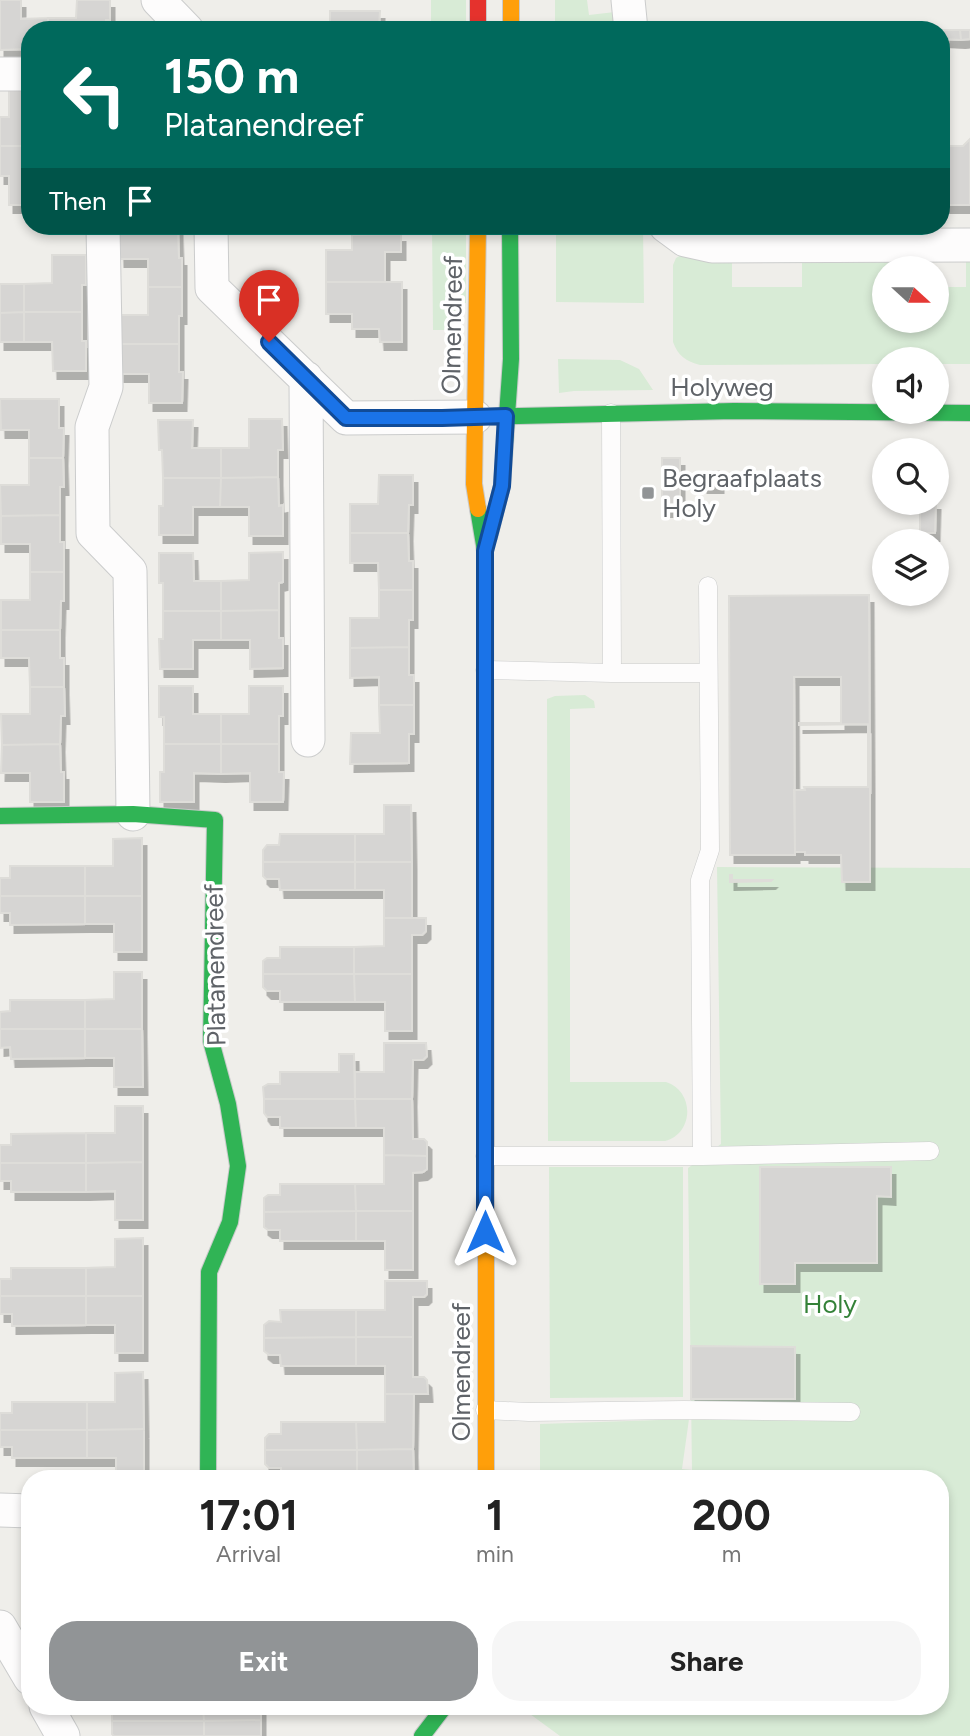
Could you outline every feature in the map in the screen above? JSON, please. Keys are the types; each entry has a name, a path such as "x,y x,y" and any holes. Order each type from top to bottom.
{"street":[{"path":"158,0 178,21"},
{"path":"478,0 478,21"},
{"path":"511,0 511,21"},
{"path":"628,0 630,21"},
{"path":"0,74 21,74"},
{"path":"103,235 106,387 92,427 93,533 130,571 133,814"},
{"path":"211,235 212,288 346,418 490,417"},
{"name":"Olmendreef","path":"479,235 490,417 502,486 485,551"},
{"name":"Olmendreef","path":"485,1470 485,551 474,484 490,417 511,359 510,235"},
{"path":"678,235 685,240 712,246 970,245"},
{"path":"306,378 308,740"},
{"name":"Holyweg","path":"490,417 734,411 970,413"},
{"name":"Platanendreef","path":"0,816 133,814 215,820 211,1041 228,1104 239,1166 230,1222 209,1272 208,1470"},
{"path":"0,1510 21,1511"},
{"path":"0,1627 21,1663"},
{"path":"51,1715 63,1736"},
{"path":"422,1736 438,1715"}],"lane":[{"path":"611,413 612,673"},
{"path":"702,1156 700,880 710,850 708,586"},
{"path":"485,670 708,673"},
{"path":"485,1156 702,1156 930,1151"},
{"path":"485,1410 851,1412"}],"green space":[{"path":"431,0 466,0 466,21 431,21"},
{"path":"555,0 587,0 589,15 615,12 616,21 555,21"},
{"path":"432,235 466,235 466,303 455,304 456,330 433,330"},
{"path":"556,235 643,235 644,303 556,302"},
{"path":"681,255 732,260 732,287 802,287 802,260 872,260 872,333 949,333 949,287 966,287 966,260 970,260 970,364 949,364 949,347 872,347 872,364 700,365 687,360 673,342 673,265"},
{"path":"558,359 620,360 639,369 653,390 559,393"},
{"path":"585,695 594,701 595,708 570,709 570,1082 666,1082 675,1087 686,1103 686,1122 675,1137 665,1141 548,1141 547,699 555,696"},
{"name":"Holy","path":"717,867 970,868 970,1736 560,1736 531,1715 949,1715 949,1470 692,1470 688,1168 721,1144"},
{"path":"549,1167 683,1167 683,1397 550,1398"},
{"name":"Holy","path":"689,1419 682,1469 692,1470 540,1470 540,1424"}],"building":[{"path":"0,0 21,0 21,19 48,18 48,21 21,21 21,49 0,50"},
{"path":"77,0 110,0 110,20 48,21 48,18 76,18"},
{"path":"330,11 380,11 379,21 330,21"},
{"path":"950,30 960,30 961,40 950,39"},
{"path":"960,30 970,30 970,39 961,40"},
{"path":"9,89 21,89 21,146 0,146 0,117 9,117"},
{"path":"970,139 970,205 950,205 950,146 963,146"},
{"path":"0,146 21,146 21,205 9,205 9,176 0,176"},
{"path":"119,235 178,235 179,258 182,258 182,287 148,287 148,259 120,259"},
{"path":"352,235 401,235 401,252 385,252 385,282 326,282 326,250 352,250"},
{"path":"52,255 86,255 86,285 82,285 82,312 24,312 24,284 52,283"},
{"path":"326,282 402,282 402,342 380,342 379,329 352,329 352,314 326,314"},
{"path":"0,284 24,284 24,312 0,313"},
{"path":"148,287 182,287 179,344 120,344 120,315 148,315"},
{"path":"24,312 24,342 0,342 0,313"},
{"path":"24,312 82,312 86,371 53,371 52,342 24,342"},
{"path":"120,344 179,344 179,372 183,372 182,403 149,403 149,374 120,374"},
{"path":"0,399 59,399 59,428 64,428 63,458 29,458 29,430 1,430"},
{"path":"249,419 282,419 283,450 278,450 278,477 221,478 221,448 249,448"},
{"path":"158,420 193,420 192,448 221,448 221,478 163,478"},
{"path":"29,458 63,458 64,487 60,487 60,515 1,516 0,485 29,485"},
{"path":"662,458 680,458 680,509 662,509"},
{"path":"719,471 719,485 703,485 703,472"},
{"path":"379,475 413,475 413,505 409,505 408,533 350,533 350,504 378,504"},
{"path":"278,477 279,506 283,505 283,536 249,536 249,507 220,507 221,478"},
{"path":"163,478 221,478 220,507 193,507 193,535 159,535"},
{"path":"60,515 60,542 64,542 64,572 30,572 30,544 1,544 1,516"},
{"path":"920,515 936,515 935,529 920,529"},
{"path":"350,533 408,533 409,561 413,561 413,590 379,590 378,563 350,563"},
{"path":"283,552 279,610 221,611 221,581 249,580 249,553"},
{"path":"159,553 193,553 194,581 221,581 221,611 163,611"},
{"path":"30,572 64,572 60,630 1,630 1,600 30,600"},
{"path":"379,590 413,590 413,620 409,620 409,647 350,648 350,618 379,618"},
{"path":"869,595 870,787 868,724 799,725 841,723 841,677 794,677 795,855 730,855 729,596"},
{"path":"279,610 283,668 250,669 250,640 221,640 221,611"},
{"path":"163,611 221,611 221,640 193,640 193,669 160,669 159,639 163,639"},
{"path":"1,630 60,630 64,687 30,687 29,658 1,658"},
{"path":"409,647 409,675 414,675 414,705 379,705 379,677 350,678 350,648"},
{"path":"159,686 193,686 193,714 221,714 221,744 164,744 164,717 159,717"},
{"path":"249,686 283,686 279,744 221,744 221,714 249,714"},
{"path":"30,687 64,687 65,716 61,716 60,744 2,745 1,714 30,714"},
{"path":"379,705 414,705 414,734 409,734 409,763 350,764 351,733 380,733"},
{"path":"60,744 64,802 30,802 30,773 1,773 2,745"},
{"path":"164,744 221,744 221,774 194,773 194,802 160,802"},
{"path":"221,744 279,744 279,772 284,772 283,802 250,802 250,773 221,774"},
{"path":"804,787 870,787 870,882 842,882 841,855 805,855 805,852 795,852 794,790 805,790"},
{"path":"384,805 411,805 412,862 355,862 355,834 384,834"},
{"path":"280,834 355,834 355,862 263,862 263,850 267,845 279,845"},
{"path":"142,838 142,896 85,896 85,866 113,866 113,839"},
{"path":"263,862 355,862 355,890 280,890 279,879 266,879 263,876"},
{"path":"355,862 412,862 412,918 384,918 384,890 355,890"},
{"path":"10,866 85,866 85,896 0,896 0,878 10,878"},
{"path":"730,875 732,880 772,880 730,882"},
{"path":"0,896 85,896 85,924 10,925 10,913 0,913"},
{"path":"85,896 142,896 142,952 114,952 114,924 85,924"},
{"path":"384,918 426,918 426,931 422,935 412,935 412,974 354,974 354,947 384,946"},
{"path":"280,947 354,947 354,974 263,974 263,961 267,958 280,958"},
{"path":"114,972 142,972 142,1029 85,1029 85,1000 114,999"},
{"path":"263,974 354,974 355,1002 280,1002 280,991 267,991 263,987"},
{"path":"354,974 412,974 412,1031 385,1031 385,1002 355,1002"},
{"path":"10,1000 85,1000 85,1029 0,1029 0,1012 10,1011"},
{"path":"0,1029 85,1029 85,1058 11,1059 10,1047 0,1048"},
{"path":"85,1029 142,1029 143,1087 114,1087 114,1058 85,1058"},
{"path":"384,1043 426,1043 427,1056 423,1060 413,1060 412,1099 355,1099 355,1072 384,1072"},
{"path":"339,1054 354,1054 355,1099 264,1099 263,1087 280,1084 280,1072 339,1072"},
{"path":"264,1099 355,1099 356,1128 280,1128 280,1117 267,1117 264,1113"},
{"path":"355,1099 412,1099 413,1139 424,1139 427,1142 427,1156 384,1155 384,1128 356,1128"},
{"path":"115,1106 143,1106 143,1162 86,1163 86,1133 115,1133"},
{"path":"86,1133 86,1163 0,1163 0,1145 11,1145 11,1134"},
{"path":"384,1155 427,1156 427,1169 413,1173 413,1211 356,1211 355,1184 384,1184"},
{"path":"143,1162 143,1220 115,1220 115,1191 86,1192 86,1163"},
{"path":"0,1163 86,1163 86,1192 11,1192 11,1181 0,1181"},
{"path":"760,1167 891,1167 891,1197 877,1196 877,1263 795,1263 795,1284 760,1284"},
{"path":"280,1184 355,1184 356,1211 264,1212 264,1198 268,1195 280,1195"},
{"path":"356,1211 413,1211 413,1270 385,1270 385,1241 356,1241"},
{"path":"356,1211 356,1241 280,1241 280,1230 268,1230 264,1227 264,1212"},
{"path":"143,1238 143,1296 86,1296 86,1268 115,1267 115,1239"},
{"path":"11,1268 86,1268 86,1296 0,1296 0,1279 11,1279"},
{"path":"385,1281 427,1281 427,1294 424,1297 413,1297 413,1337 356,1337 356,1310 385,1310"},
{"path":"0,1296 86,1296 86,1325 12,1326 12,1314 0,1314"},
{"path":"86,1296 143,1296 143,1353 115,1353 115,1325 86,1325"},
{"path":"280,1310 356,1310 356,1337 264,1338 264,1325 269,1321 281,1322"},
{"path":"356,1337 413,1337 413,1377 424,1377 427,1380 428,1394 385,1394 385,1366 356,1366"},
{"path":"356,1337 356,1366 281,1366 280,1355 269,1355 264,1351 264,1338"},
{"path":"691,1346 795,1347 795,1399 691,1399"},
{"path":"143,1372 144,1429 87,1430 87,1402 115,1402 115,1373"},
{"path":"385,1394 414,1394 413,1449 357,1450 356,1422 385,1422"},
{"path":"12,1402 87,1402 87,1430 0,1430 0,1413 12,1413"},
{"path":"281,1422 356,1422 357,1450 265,1450 265,1438 269,1434 281,1434"},
{"path":"144,1429 144,1470 116,1470 116,1458 87,1458 87,1430"},
{"path":"0,1430 87,1430 87,1458 12,1458 12,1447 0,1447"},
{"path":"413,1449 414,1470 357,1470 357,1450"},
{"path":"265,1450 357,1450 357,1470 281,1470 269,1468 265,1464"},
{"path":"112,1715 204,1715 204,1721 112,1721"},
{"path":"204,1715 261,1715 261,1720 204,1721"},
{"path":"261,1720 261,1736 204,1736 204,1721"},
{"path":"112,1721 204,1721 204,1736 114,1736"}],"traffic: fast":[{"path":"489,537 502,486 511,359 510,235"},
{"path":"475,417 734,411 970,413"},
{"path":"478,509 485,551 486,1166"},
{"path":"0,816 133,814 215,820 211,1041 228,1104 238,1166 230,1222 209,1272 208,1470"},
{"path":"422,1736 438,1715"}],"traffic: slow":[{"path":"511,0 511,21"},
{"path":"478,235 474,484 478,509"},
{"path":"486,1166 486,1470"}],"traffic: jam":[{"path":"478,0 478,21"}],"place":[{"name":"Begraafplaats Holy","path":"648,493"}],"route":[{"path":"269,342 346,418 506,416 502,486 485,551 485,1232"}]}
